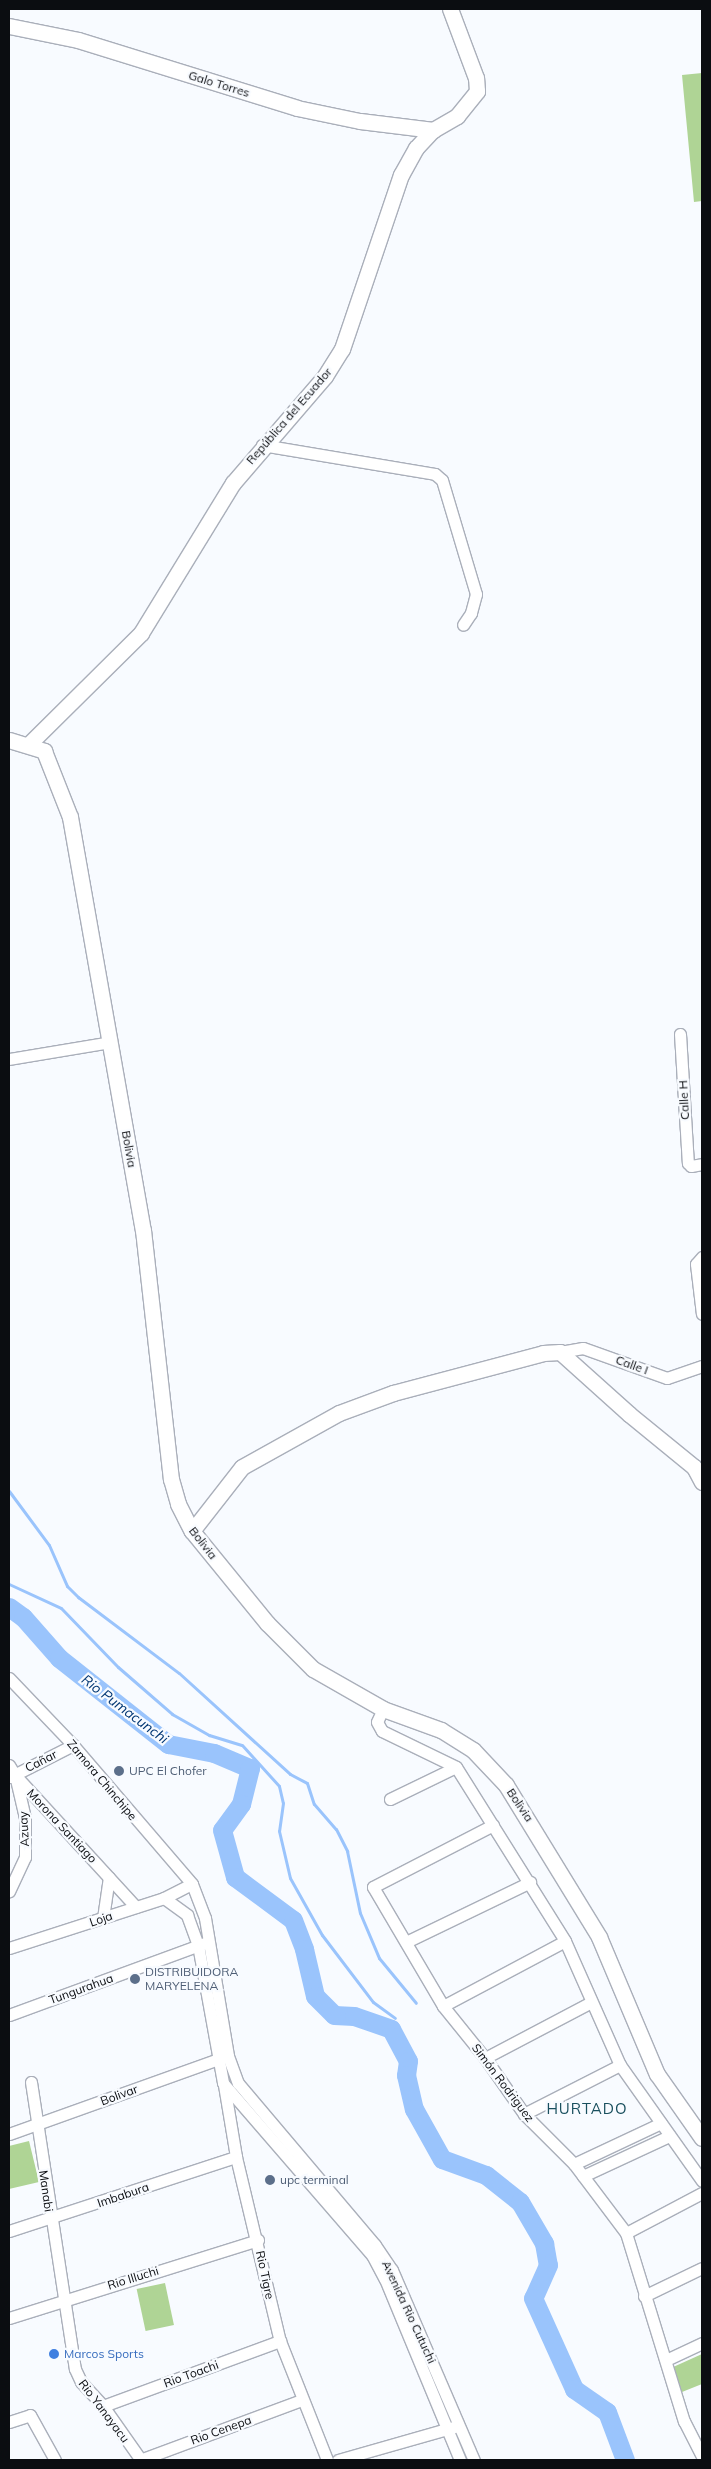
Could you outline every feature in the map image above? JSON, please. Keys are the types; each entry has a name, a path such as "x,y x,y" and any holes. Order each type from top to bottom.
{"street":[{"name":"República del Ecuador","path":"28,745 141,633 233,483 262,445 326,376 342,349 401,175 416,148 433,130 458,116 477,91 476,78 450,9"},
{"name":"Galo Torres","path":"9,26 78,40 297,108 360,121 433,130"},
{"path":"262,445 435,474 442,480 476,594 471,613 463,625"},
{"path":"9,740 28,745"},
{"name":"Bolivia","path":"28,745 44,751 70,817 143,1230 171,1479 192,1531 267,1623 313,1669 383,1709 441,1730 473,1750 506,1785 599,1937 657,2074 702,2138"},
{"name":"Calle H","path":"680,1034 689,1165 702,1164"},
{"path":"9,1059 111,1042"},
{"path":"700,1258 702,1314"},
{"name":"Calle I","path":"560,1352 583,1348 667,1378 702,1366"},
{"path":"192,1531 242,1467 339,1413 393,1393 543,1353 560,1352 629,1414 694,1467 702,1482"},
{"name":"Zamora Chinchipe","path":"9,1678 73,1745 192,1884"},
{"path":"383,1709 377,1722 382,1731 456,1767 530,1882 565,1941 620,2065 702,2181"},
{"name":"Cañar","path":"11,1772 73,1745"},
{"path":"390,1799 456,1767"},
{"name":"Morona Santiago","path":"11,1772 136,1907"},
{"name":"Azuay","path":"9,1892 25,1857 25,1818 11,1772"},
{"name":"Simón Rodriguez","path":"493,1825 373,1887 443,2006 485,2058 524,2114 574,2164 626,2233 684,2421 702,2456"},
{"path":"103,1918 109,1877"},
{"path":"406,1942 530,1882"},
{"name":"Loja","path":"9,1948 164,1898 192,1884"},
{"name":"Avenida Rio Cutuchi","path":"192,1884 205,1918 204,1944 223,2057 223,2083 372,2255 385,2279 460,2460"},
{"name":"Avenida Rio Cutuchi","path":"164,1898 187,1915 204,1944"},
{"path":"443,2006 565,1941"},
{"name":"Tungurahua","path":"9,2015 204,1944"},
{"path":"485,2058 591,2002"},
{"name":"Avenida Rio Cutuchi","path":"223,2057 238,2083 375,2245 392,2270 474,2460"},
{"name":"Bolivar","path":"9,2134 37,2126 223,2057"},
{"path":"524,2114 620,2065"},
{"name":"Manabi","path":"31,2082 50,2219 64,2300"},
{"name":"Rio Tigre","path":"223,2083 236,2157 258,2240 280,2341 327,2460"},
{"path":"574,2164 661,2123"},
{"path":"582,2176 669,2136"},
{"path":"614,2145 621,2158"},
{"name":"Imbabura","path":"9,2231 236,2157"},
{"path":"626,2233 702,2194"},
{"name":"Rio Illuchi","path":"9,2318 258,2240"},
{"path":"644,2296 702,2268"},
{"name":"Rio Yanayacu","path":"64,2300 75,2369 81,2382 103,2406 140,2460"},
{"name":"Rio Toachi","path":"103,2406 280,2341"},
{"path":"666,2360 702,2344"},
{"name":"Rio Cenepa","path":"140,2460 302,2400"},
{"path":"9,2422 30,2415 55,2460"},
{"path":"338,2460 460,2424"},
{"path":"374,2449 378,2460"}],"green space":[{"path":"702,73 702,201 694,202 682,75"},
{"path":"29,2141 39,2182 9,2189 9,2146"},
{"path":"165,2283 174,2325 146,2331 137,2289"},
{"path":"702,2354 702,2384 682,2392 671,2368"}],"waterway":[{"path":"9,1491 49,1545 67,1586 78,1597 179,1673 290,1774 307,1783 314,1804 336,1829 347,1851 360,1913 379,1958 416,2003"},
{"path":"9,1584 61,1608 118,1667 172,1714 209,1735 242,1745 279,1786 283,1803 279,1831 290,1878 322,1935 373,2002 395,2018"},
{"name":"Rio Pumacunchi","path":"9,1607 23,1617 59,1658 168,1744 214,1753 250,1768 241,1804 222,1830 235,1877 293,1920 304,1949 315,1996 334,2015 354,2016 391,2029 408,2061 406,2075 414,2109 442,2159 486,2175 520,2202 544,2243 548,2265 533,2298 574,2389 607,2412 625,2460"}],"place":[{"name":"UPC El Chofer","path":"119,1771"},
{"name":"DISTRIBUIDORA MARYELENA","path":"135,1979"},
{"name":"upc terminal","path":"270,2180"},
{"name":"Marcos Sports","path":"54,2354"}],"district":[{"name":"HURTADO","path":"587,2109"}]}
